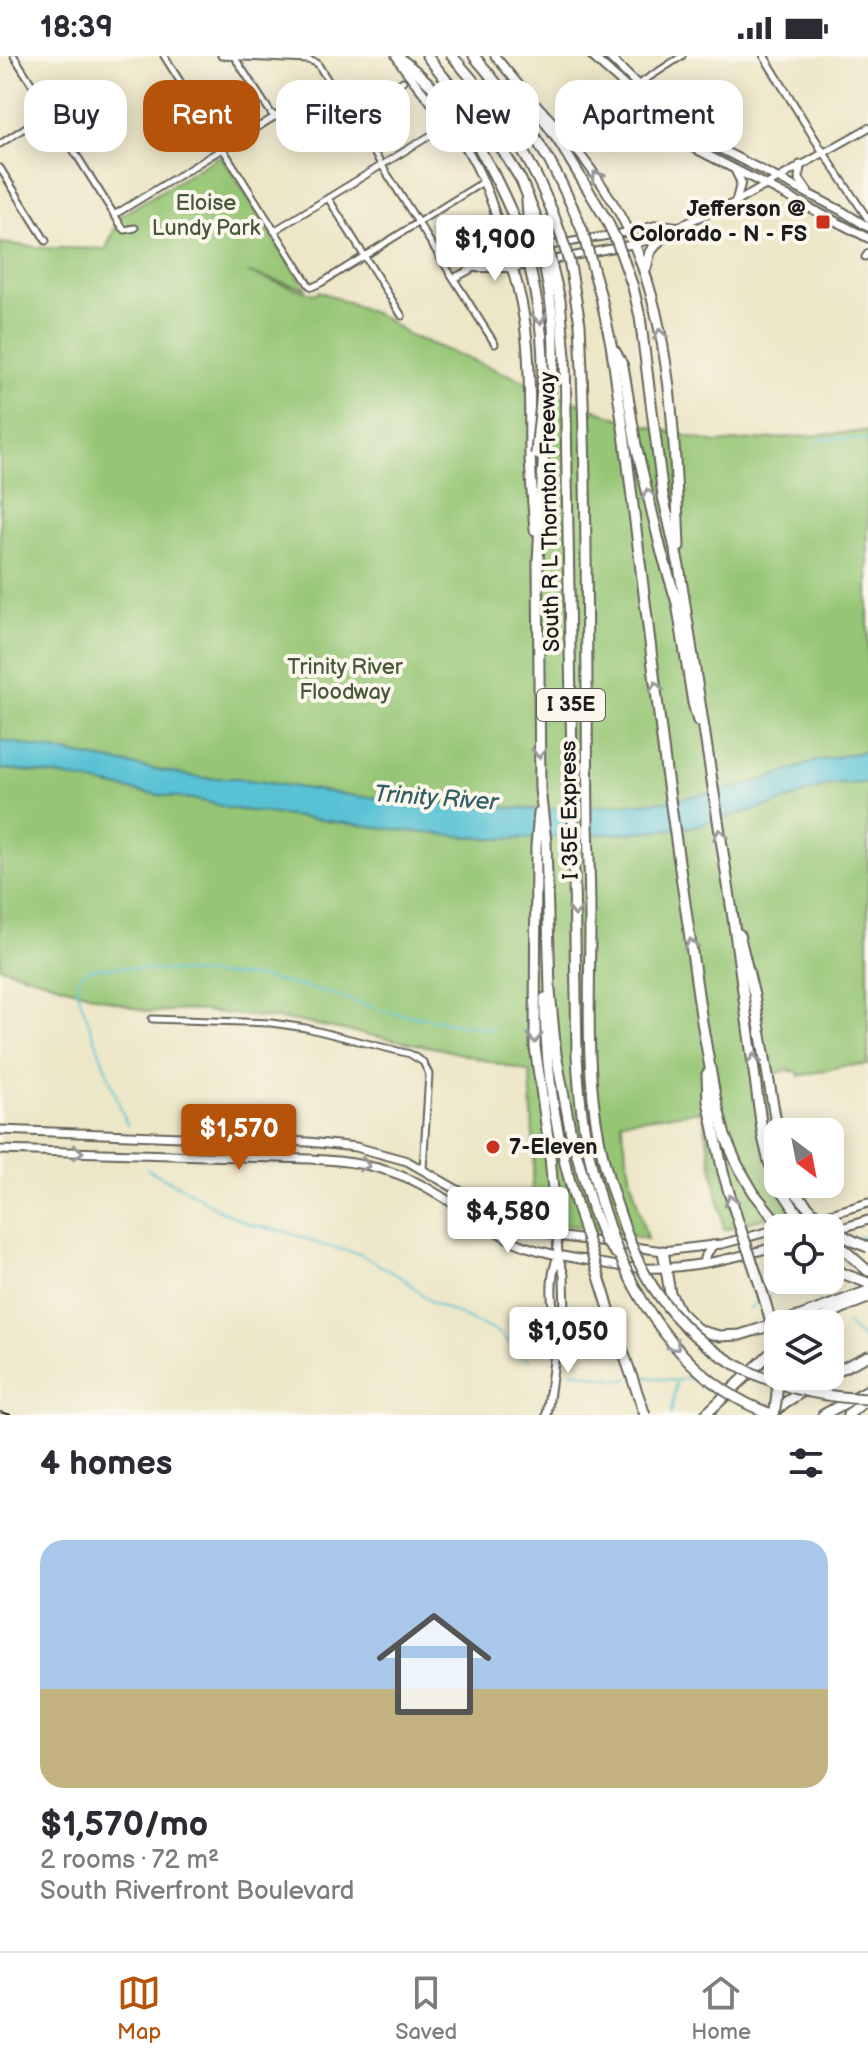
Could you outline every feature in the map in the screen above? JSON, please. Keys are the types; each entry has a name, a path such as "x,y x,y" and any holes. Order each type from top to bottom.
{"highway":[{"path":"396,56 416,70 443,98 478,145 507,198 524,243 538,305 543,365 534,515"},
{"path":"427,56 503,151 526,192 528,217 541,239 554,342 544,446 538,563"},
{"name":"I 35E Express","path":"452,56 495,108 525,151 541,184 570,265 580,324 590,1059 596,1121 609,1181 629,1239 653,1287 688,1329 708,1346 734,1365 788,1388 823,1396 868,1398"},
{"path":"474,56 508,96 546,152 582,230 620,373 661,550 677,603 693,703 707,752"},
{"path":"539,113 607,221 622,253 640,317 663,496 679,566 764,1141"},
{"path":"645,272 650,252 662,237"},
{"name":"South R L Thornton Freeway","path":"541,239 560,300 565,357 578,1094 598,1208"},
{"path":"634,244 655,305 669,397 677,479 679,566"},
{"path":"512,268 521,295 528,338 531,485 541,646 535,1047 557,1236"},
{"path":"620,373 666,771 719,1116 731,1150 754,1193 770,1214"},
{"path":"540,789 546,842 548,910 545,1016 566,1169 645,1415"},
{"path":"732,911 754,995 775,1118"},
{"path":"706,1042 708,1101 723,1172 771,1317 777,1355 777,1402 772,1415"},
{"path":"555,1075 571,1134 598,1208"},
{"path":"801,1198 825,1223 868,1247"},
{"name":"I 35E","path":"598,1208 619,1257 667,1338 688,1361 722,1388 772,1415"},
{"path":"844,1248 868,1271"},
{"path":"663,1251 670,1293 679,1311 696,1328 720,1336 740,1335 868,1291"},
{"path":"844,1251 868,1262"},
{"path":"844,1274 868,1283"},
{"path":"839,1310 868,1298"},
{"path":"844,1367 868,1356"},
{"path":"706,1414 764,1359"},
{"path":"772,1415 805,1390"},
{"path":"823,1415 868,1390"},
{"path":"848,1415 868,1398"}],"main road":[{"path":"396,56 426,97"},
{"path":"495,56 515,80"},
{"path":"592,56 618,80"},
{"path":"608,56 633,80"},
{"path":"539,107 555,124"},
{"path":"468,152 484,181 512,268"},
{"path":"579,152 605,186 634,244"},
{"path":"701,152 844,224 868,241"},
{"path":"727,152 868,227"},
{"path":"800,165 799,179 809,194"},
{"path":"734,170 741,182 736,202"},
{"path":"0,1130 308,1142 356,1147 393,1156 423,1169 515,1222 557,1236 663,1251 713,1245 764,1232"},
{"path":"189,1155 190,1138"},
{"path":"0,1150 348,1161 381,1168 418,1183 520,1244 558,1256 624,1267 667,1268 764,1250"},
{"path":"418,1183 423,1169"},
{"path":"826,1214 868,1203"},
{"path":"481,1222 489,1209"},
{"path":"844,1229 868,1220"},
{"path":"547,1415 558,1330 565,1315 564,1275 558,1256 557,1236"},
{"path":"704,1263 713,1245"}],"street":[{"path":"14,56 29,80"},
{"path":"164,56 179,80"},
{"path":"221,56 308,60 317,63 328,80"},
{"path":"643,80 682,56"},
{"path":"764,56 868,219"},
{"path":"235,57 276,117 260,126"},
{"path":"0,144 24,128"},
{"path":"476,268 512,268 662,237 679,226 736,202 868,128"},
{"path":"274,231 426,138"},
{"path":"74,152 125,230 135,228"},
{"path":"114,215 217,152"},
{"path":"224,152 305,282 312,287 484,181"},
{"path":"373,152 495,344"},
{"path":"0,168 46,241"},
{"path":"328,198 402,316"},
{"path":"454,278 486,260 508,253 660,224 679,226"},
{"path":"152,1019 271,1023 306,1028 410,1054 423,1062 429,1074 423,1169"}],"green space":[{"name":"Trinity River Floodway","path":"221,155 305,288 248,273 314,294 319,291 383,317 408,335 620,419 715,443 868,431 868,1065 843,1066 799,1076 797,1070 791,1072 790,1069 771,1075 780,1118 764,1118 764,1198 804,1198 807,1205 777,1214 764,1214 764,1218 724,1230 702,1111 621,1121 631,1180 647,1239 529,1218 534,1159 530,1072 442,1049 296,1021 194,1010 148,1012 0,967 0,243 45,248 106,249 120,216"}],"water":[{"path":"0,740 202,778 237,778 362,797 543,810 667,801 735,788 819,760 868,751 868,783 829,785 773,805 686,828 490,839 226,808 198,800 56,775 0,769"}],"waterway":[{"path":"818,440 868,441"},
{"path":"127,1125 77,991 79,976 90,969 118,967 262,978 327,992 382,1011 494,1030"},
{"path":"147,1169 251,1225 288,1232 322,1245 360,1254 404,1279 431,1302 497,1332 530,1361"},
{"path":"856,1239 868,1235"},
{"path":"816,1294 820,1297"},
{"path":"749,1310 761,1299"},
{"path":"846,1323 865,1341"},
{"path":"570,1371 629,1379"},
{"path":"635,1378 672,1381 698,1372"},
{"path":"671,1414 676,1384"}],"railway":[{"path":"0,1412 11,1415"}],"place":[{"name":"Jefferson @ Colorado - N - FS","path":"823,222"},
{"name":"7-Eleven","path":"493,1147"}],"park label":[{"name":"Eloise Lundy Park","path":"206,216"}],"water label":[{"name":"Trinity River","path":"436,798"}]}
